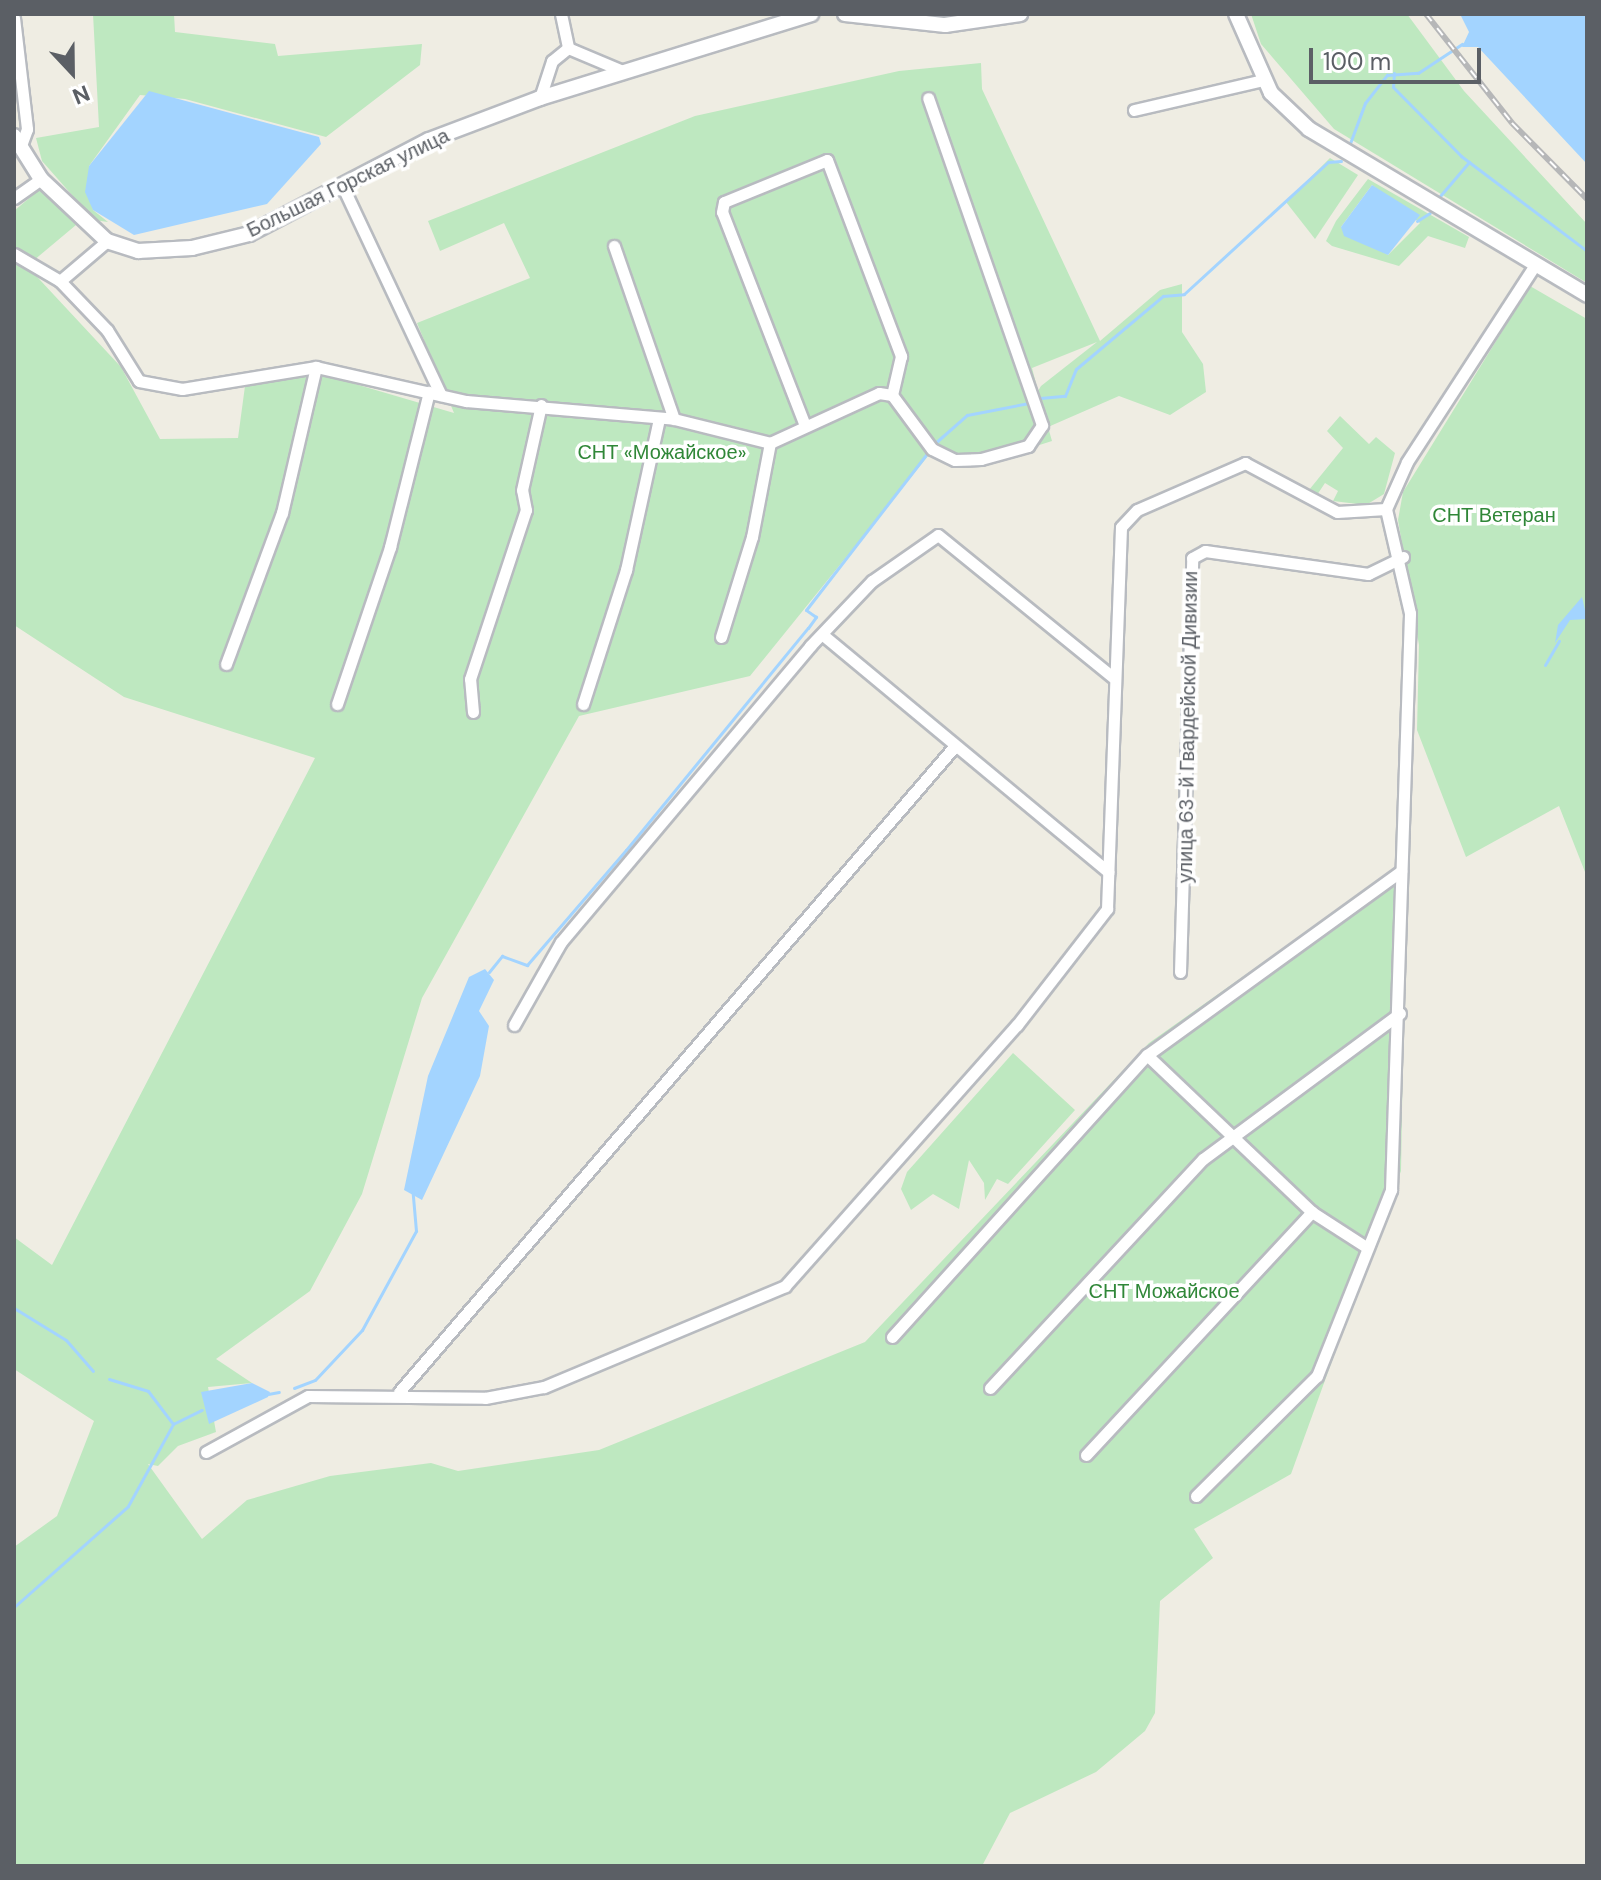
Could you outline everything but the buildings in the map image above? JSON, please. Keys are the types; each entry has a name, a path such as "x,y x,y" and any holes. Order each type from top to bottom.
{"street":[{"path":"561,14 568,48"},
{"name":"Большая Горская улица","path":"18,139 41,179 107,241 138,251 192,248 249,234 429,140 540,98 811,14"},
{"path":"845,14 945,25 1020,14"},
{"path":"1236,14 1263,80 1309,129 1587,295"},
{"path":"14,18 27,129 18,139"},
{"path":"568,48 625,72"},
{"path":"540,98 552,61 568,48"},
{"path":"1134,110 1263,80"},
{"path":"804,423 722,212 724,202 827,160 901,356 892,395 932,449 955,460 1028,446 1041,436 1026,362 928,98"},
{"path":"14,198 41,179"},
{"path":"337,704 390,547 435,394 342,185"},
{"path":"60,281 107,241"},
{"path":"614,246 674,419"},
{"path":"14,254 60,281 107,330 139,381 182,389 316,367 435,394 674,419 770,443 804,423 892,395"},
{"path":"1196,1496 1317,1376 1396,1167 1400,845 1410,613 1403,557 1386,509 1407,462 1535,265"},
{"path":"226,664 282,513 316,367"},
{"path":"473,712 470,679 526,510 522,490 541,405"},
{"path":"583,704 626,570 659,419"},
{"path":"721,637 752,537 770,443"},
{"path":"206,1452 292,1401 399,1392 485,1398 544,1387 785,1286 1017,1025 1107,909 1117,541 1137,510 1245,463 1337,512 1386,509"},
{"path":"514,1025 561,942 823,635 872,581 938,535 1113,677"},
{"name":"улица 63-й Гвардейской Дивизии","path":"1180,972 1192,558 1205,551 1368,574 1403,557"},
{"path":"823,635 1108,872"},
{"path":"399,1392 954,747"},
{"path":"892,1337 1147,1055 1401,871"},
{"path":"990,1388 1232,1134 1400,1013"},
{"path":"1147,1055 1312,1212 1366,1247"},
{"path":"1086,1455 1312,1212"}],"green space":[{"path":"93,14 174,14 175,32 275,44 278,56 422,44 420,65 326,137 185,99 140,95 89,166 93,210 108,222 94,220 42,161 36,138 99,127"},
{"path":"1251,14 1407,14 1464,91 1587,224 1587,283 1334,129 1261,44"},
{"path":"981,63 982,89 1100,341 1160,290 1182,284 1182,332 1203,364 1206,392 1170,415 1119,396 1048,427 1052,441 986,462 932,451 750,676 579,716 422,998 362,1194 310,1291 216,1359 252,1383 208,1387 216,1432 178,1446 158,1466 148,1464 202,1539 247,1500 330,1476 431,1463 458,1471 599,1450 865,1342 1149,1043 1395,869 1406,869 1401,1171 1291,1474 1194,1529 1213,1558 1160,1601 1155,1713 1145,1731 1096,1772 1010,1813 982,1866 14,1866 14,1547 57,1516 94,1421 14,1369 14,1237 52,1265 315,758 124,697 14,625 14,211 40,189 76,225 27,266 121,367 160,439 238,438 245,386 321,374 454,413 417,323 530,278 504,223 440,251 428,221 695,116 899,71","holes":["1097,342 1038,391 1032,368"]},
{"path":"1330,158 1358,175 1315,239 1286,202"},
{"path":"1368,179 1469,237 1465,248 1428,236 1399,266 1332,246 1326,241 1336,221","holes":["1372,185 1420,223 1388,255 1341,227"]},
{"name":"СНТ Ветеран","path":"1530,286 1587,319 1587,877 1559,806 1466,857 1417,730 1419,645 1398,520 1403,492"},
{"path":"1340,416 1369,444 1376,437 1395,453 1384,494 1366,505 1333,501 1338,491 1325,483 1317,495 1309,490 1343,448 1327,431"},
{"path":"1013,1053 1075,1110 1008,1184 997,1179 985,1200 984,1183 969,1160 959,1209 933,1194 911,1210 901,1189 907,1172"}],"water":[{"path":"1460,14 1587,14 1587,164 1478,47 1462,47 1469,32"},
{"path":"149,91 319,137 321,144 267,204 134,235 93,210 85,192 89,166"},
{"path":"1372,185 1420,215 1388,255 1344,236 1341,227"},
{"path":"1582,597 1587,619 1570,620 1555,643 1558,625"},
{"path":"485,969 494,980 479,1011 489,1026 480,1076 422,1200 404,1190 428,1076 469,977"},
{"path":"252,1383 270,1392 268,1397 209,1424 201,1392"}],"waterway":[{"path":"1349,146 1365,103 1387,75 1418,73 1462,44"},
{"path":"1394,73 1393,87 1461,156 1587,251"},
{"path":"1040,398 1065,396 1076,369 1163,296 1184,294 1328,162 1341,161"},
{"path":"1440,196 1469,162"},
{"path":"1417,221 1430,213"},
{"path":"934,444 967,415 1029,403"},
{"path":"489,972 502,956 527,965 626,850 808,628 816,617 806,610 929,451"},
{"path":"1545,665 1559,641"},
{"path":"294,1388 315,1380 362,1330 416,1231 413,1193"},
{"path":"14,1308 66,1340 93,1371"},
{"path":"109,1379 148,1391 173,1424"},
{"path":"268,1394 279,1392"},
{"path":"173,1424 202,1410"},
{"path":"14,1607 128,1506 173,1424"}],"railway":[{"path":"1426,14 1512,123 1587,199"}],"park label":[{"name":"СНТ «Можайское»","path":"662,452"},
{"name":"СНТ Можайское","path":"1164,1291"}]}
